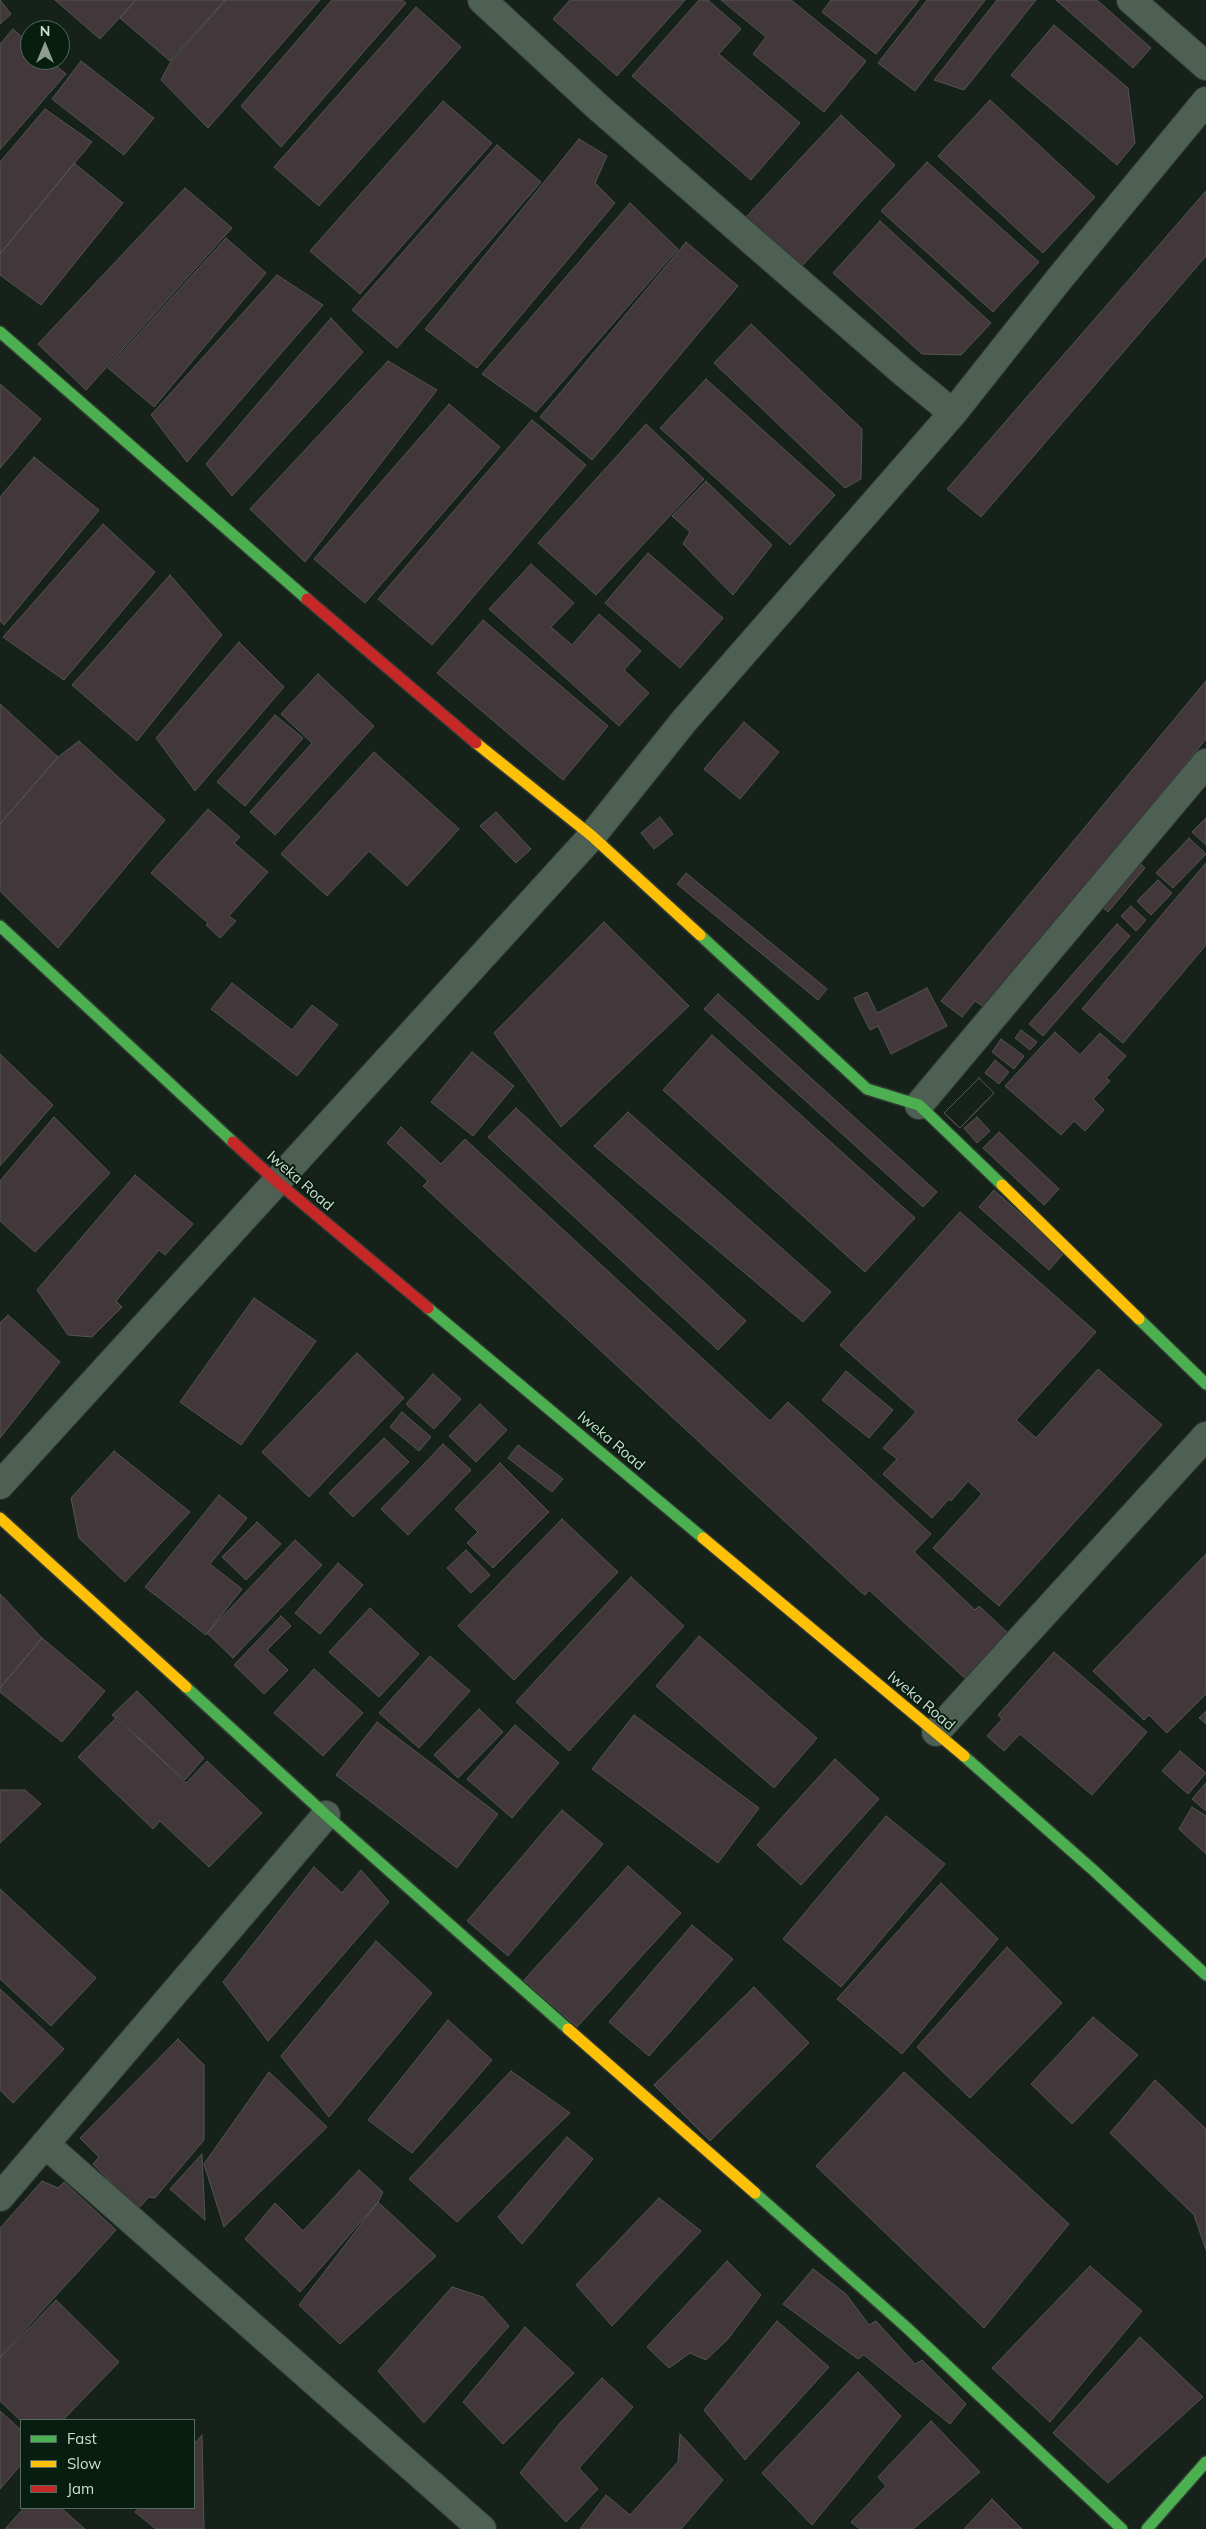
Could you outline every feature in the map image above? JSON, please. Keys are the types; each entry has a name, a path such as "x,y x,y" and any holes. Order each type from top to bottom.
{"street":[{"path":"482,0 606,115 904,373 953,413"},
{"path":"1131,0 1206,66"},
{"path":"0,1485 592,836 684,721 953,413 1060,278 1206,101"},
{"path":"0,332 430,706 592,836 867,1090 919,1105 1206,1384"},
{"path":"919,1105 1206,763"},
{"name":"Iweka Road","path":"0,926 276,1181 936,1732 1091,1868 1206,1975"},
{"path":"936,1732 1206,1436"},
{"path":"0,1518 326,1815 905,2326 1122,2529"},
{"path":"0,2197 326,1815"},
{"path":"45,2144 482,2529"},
{"path":"1147,2529 1206,2462"}],"building":[{"path":"0,0 11,14 0,24"},
{"path":"55,0 136,0 100,39"},
{"path":"136,0 225,0 170,61 120,18"},
{"path":"226,0 320,0 208,128 161,80 170,63"},
{"path":"332,0 402,0 406,3 281,147 241,106"},
{"path":"570,0 685,0 617,76 553,19"},
{"path":"699,0 708,0 741,29 719,54 800,123 751,180 632,76"},
{"path":"721,0 791,0 866,61 824,112 753,54 766,37"},
{"path":"831,0 919,0 876,54 822,12"},
{"path":"927,0 985,0 915,91 878,63"},
{"path":"997,0 1036,0 964,90 934,80"},
{"path":"1056,0 1097,0 1151,48 1133,68"},
{"path":"416,7 461,47 319,206 274,167"},
{"path":"1054,25 1128,88 1135,143 1117,165 1011,75"},
{"path":"13,29 20,35 20,70 61,70 66,74 0,150 0,44"},
{"path":"81,61 154,118 124,155 52,99"},
{"path":"990,100 1095,197 1043,253 938,156"},
{"path":"443,101 492,143 360,294 310,251"},
{"path":"45,109 92,142 0,254 0,162"},
{"path":"841,115 895,165 801,267 746,217"},
{"path":"579,139 607,156 595,183 615,203 477,368 425,329"},
{"path":"497,145 541,182 397,348 352,310"},
{"path":"927,162 1039,262 993,312 881,211"},
{"path":"74,163 123,203 41,305 0,275 0,254"},
{"path":"185,188 232,228 86,390 38,344"},
{"path":"1206,191 1206,256 981,517 947,489"},
{"path":"630,203 678,249 536,412 482,374"},
{"path":"880,221 991,323 961,355 922,354 833,273"},
{"path":"226,238 266,273 154,407 108,368"},
{"path":"686,242 738,286 592,460 540,417"},
{"path":"277,275 323,305 187,462 151,415"},
{"path":"331,318 363,352 232,496 206,464"},
{"path":"751,324 862,429 861,479 845,488 714,363"},
{"path":"388,361 437,390 305,562 250,509"},
{"path":"706,379 835,495 790,545 660,428"},
{"path":"0,384 41,419 0,468"},
{"path":"449,404 500,447 365,603 314,559"},
{"path":"532,420 586,465 432,645 378,599"},
{"path":"646,424 704,479 596,595 538,543"},
{"path":"34,457 99,510 4,625 0,621 0,497"},
{"path":"706,481 772,545 733,595 683,544 690,532 672,516"},
{"path":"103,524 155,572 64,680 3,637"},
{"path":"648,553 723,618 680,668 605,603"},
{"path":"531,564 574,603 551,627 572,645 599,614 641,651 624,670 649,693 619,726 489,609"},
{"path":"170,575 222,635 137,741 72,685"},
{"path":"483,620 608,726 563,780 437,673"},
{"path":"239,642 284,687 195,791 156,738"},
{"path":"318,674 374,726 275,835 250,812 312,743 281,714"},
{"path":"1206,681 1206,739 984,1007 975,1001 962,1017 941,1001"},
{"path":"0,704 58,757 0,824"},
{"path":"275,715 303,738 245,806 217,782"},
{"path":"744,722 779,752 740,799 704,769"},
{"path":"79,741 165,820 58,948 0,891 0,824 58,757"},
{"path":"374,752 459,829 407,886 369,851 327,896 281,854"},
{"path":"208,809 240,837 234,843 268,872 229,916 236,921 220,938 206,925 208,923 151,873"},
{"path":"496,812 531,849 516,863 480,826"},
{"path":"660,817 673,834 654,849 641,833"},
{"path":"1206,818 1206,845 1192,832"},
{"path":"1189,838 1206,854 1173,888 1156,873"},
{"path":"1134,858 1145,868 1108,912 1096,902"},
{"path":"1206,863 1206,945 1123,1043 1082,1009"},
{"path":"686,873 827,989 818,1000 677,884"},
{"path":"1158,880 1172,893 1151,915 1137,901"},
{"path":"1131,906 1146,920 1136,931 1121,916"},
{"path":"604,922 689,1006 561,1127 494,1033"},
{"path":"1117,924 1130,936 1043,1036 1029,1024"},
{"path":"232,983 292,1030 312,1005 338,1025 297,1076 211,1009"},
{"path":"927,988 947,1026 891,1054 878,1026 870,1030 854,998 867,992 877,1013"},
{"path":"718,994 937,1192 923,1207 704,1009"},
{"path":"1021,1030 1037,1042 1030,1050 1015,1038"},
{"path":"1055,1032 1080,1055 1100,1033 1126,1056 1106,1078 1110,1081 1093,1099 1104,1110 1085,1131 1074,1121 1061,1135 1005,1086"},
{"path":"712,1035 915,1218 865,1272 663,1090"},
{"path":"1001,1039 1024,1056 1014,1069 992,1052"},
{"path":"472,1052 514,1086 473,1136 431,1102"},
{"path":"0,1054 53,1105 0,1166"},
{"path":"995,1060 1009,1072 999,1084 985,1073"},
{"path":"979,1078 994,1093 960,1128 944,1113"},
{"path":"979,1078 994,1093 960,1128 944,1113"},
{"path":"516,1108 746,1321 718,1350 488,1137"},
{"path":"628,1112 831,1292 803,1322 594,1146"},
{"path":"54,1117 110,1173 35,1252 0,1221 0,1181"},
{"path":"977,1117 990,1131 977,1143 964,1128"},
{"path":"401,1127 441,1164 465,1139 770,1421 788,1402 931,1534 914,1552 975,1610 979,1606 1010,1635 969,1682 869,1590 865,1595 862,1593 423,1186 428,1181 387,1143"},
{"path":"999,1132 1059,1189 1044,1205 983,1148"},
{"path":"135,1175 193,1224 165,1255 159,1250 116,1301 122,1307 92,1337 68,1335 37,1290"},
{"path":"994,1190 1064,1253 1049,1270 979,1207"},
{"path":"960,1212 1096,1332 1016,1420 1036,1438 1098,1369 1162,1425 999,1606 933,1548 982,1494 968,1481 951,1501 949,1499 932,1518 883,1474 897,1459 883,1448 916,1412 840,1345"},
{"path":"254,1298 316,1341 241,1445 180,1402"},
{"path":"8,1315 60,1362 0,1438 0,1323"},
{"path":"357,1353 404,1398 309,1497 262,1452"},
{"path":"846,1371 893,1410 869,1438 822,1400"},
{"path":"433,1374 461,1399 434,1429 406,1404"},
{"path":"480,1404 507,1430 476,1462 449,1436"},
{"path":"402,1412 431,1437 419,1451 390,1427"},
{"path":"384,1438 409,1462 353,1517 329,1493"},
{"path":"443,1444 471,1470 408,1535 381,1509"},
{"path":"518,1445 563,1479 552,1492 508,1458"},
{"path":"114,1451 190,1512 125,1582 79,1538 71,1498"},
{"path":"500,1463 549,1512 493,1568 467,1543 478,1532 455,1509"},
{"path":"219,1495 247,1518 210,1564 242,1589 206,1635 145,1587"},
{"path":"562,1519 618,1572 514,1680 458,1626"},
{"path":"257,1522 281,1544 246,1580 222,1557"},
{"path":"295,1540 322,1565 233,1658 207,1633"},
{"path":"466,1550 490,1575 471,1593 447,1568"},
{"path":"1206,1554 1206,1694 1167,1733 1149,1715 1144,1720 1093,1671"},
{"path":"338,1563 363,1585 320,1634 295,1613"},
{"path":"631,1577 684,1626 569,1751 516,1702"},
{"path":"0,1594 42,1638 0,1688"},
{"path":"370,1608 419,1654 379,1697 329,1652"},
{"path":"281,1616 291,1626 267,1650 288,1670 264,1694 234,1665"},
{"path":"699,1636 817,1738 774,1788 656,1686"},
{"path":"42,1638 105,1691 62,1742 0,1692 0,1688"},
{"path":"1054,1652 1147,1732 1092,1795 1020,1734 1004,1751 987,1736 1002,1719 998,1715"},
{"path":"430,1656 470,1691 419,1748 379,1713"},
{"path":"314,1669 363,1713 323,1756 274,1713"},
{"path":"137,1691 204,1758 185,1780 112,1715"},
{"path":"479,1709 503,1732 458,1778 434,1755"},
{"path":"1206,1711 1206,1724 1199,1718"},
{"path":"634,1715 759,1808 718,1863 592,1769"},
{"path":"117,1717 186,1783 207,1761 262,1813 209,1867 160,1821 153,1829 78,1757"},
{"path":"377,1722 498,1814 457,1868 336,1775"},
{"path":"515,1725 559,1763 512,1818 467,1779"},
{"path":"1180,1751 1206,1773 1188,1794 1162,1771"},
{"path":"835,1759 879,1799 801,1885 757,1845"},
{"path":"1206,1783 1206,1811 1192,1799"},
{"path":"0,1790 25,1790 41,1804 0,1843"},
{"path":"1192,1807 1206,1816 1206,1854 1179,1829"},
{"path":"562,1810 603,1844 508,1956 467,1921"},
{"path":"886,1816 945,1864 841,1987 783,1939"},
{"path":"628,1866 681,1913 577,2027 524,1980"},
{"path":"314,1867 342,1893 361,1870 389,1902 268,2041 223,1982"},
{"path":"941,1883 998,1939 902,2054 837,1999"},
{"path":"0,1889 96,1978 51,2026 0,1979"},
{"path":"692,1925 733,1959 649,2056 609,2022"},
{"path":"376,1941 432,1993 329,2117 281,2056"},
{"path":"1007,1947 1062,2003 970,2098 917,2047"},
{"path":"754,1987 809,2043 710,2141 654,2085"},
{"path":"0,1989 64,2049 13,2103 0,2090"},
{"path":"1093,2017 1138,2055 1072,2124 1031,2084"},
{"path":"448,2020 492,2060 412,2153 368,2120"},
{"path":"178,2039 204,2065 204,2140 155,2198 149,2197 138,2209 93,2164 99,2157 80,2138"},
{"path":"511,2071 570,2113 457,2222 409,2179"},
{"path":"269,2072 327,2127 224,2227 204,2164"},
{"path":"904,2072 1069,2224 984,2328 816,2166"},
{"path":"1155,2080 1206,2129 1206,2250 1194,2215 1110,2133"},
{"path":"567,2137 593,2159 522,2244 498,2217"},
{"path":"202,2154 205,2220 170,2189"},
{"path":"359,2170 383,2192 378,2202 300,2292 245,2239 275,2203 303,2231"},
{"path":"42,2181 58,2188 64,2182 116,2230 0,2357 0,2228"},
{"path":"659,2198 701,2231 612,2326 576,2285"},
{"path":"378,2202 436,2256 340,2344 299,2305"},
{"path":"727,2261 761,2295 728,2339 706,2360 690,2353 669,2368 647,2347"},
{"path":"1090,2266 1142,2311 1050,2422 992,2368"},
{"path":"813,2269 846,2294 869,2325 876,2321 915,2364 922,2360 966,2404 950,2424 864,2355 858,2359 783,2304"},
{"path":"452,2287 483,2297 509,2326 424,2423 378,2371"},
{"path":"56,2300 119,2362 64,2419 20,2420 0,2401 0,2358"},
{"path":"777,2321 829,2367 745,2460 704,2410"},
{"path":"525,2327 574,2373 503,2444 463,2402"},
{"path":"1140,2337 1203,2397 1108,2483 1053,2433"},
{"path":"858,2372 901,2416 812,2525 762,2473"},
{"path":"602,2378 633,2407 579,2468 598,2489 566,2522 520,2473 560,2423"},
{"path":"0,2411 20,2429 20,2466 0,2489"},
{"path":"931,2421 980,2472 913,2529 860,2529 851,2522 886,2486 878,2477"},
{"path":"680,2434 723,2480 681,2529 580,2529 606,2495 630,2515 678,2462"},
{"path":"202,2435 204,2529 156,2529 135,2512 138,2509 195,2509 195,2443"},
{"path":"992,2499 1022,2529 964,2529"},
{"path":"23,2509 62,2509 85,2529 5,2529"}],"traffic: fast":[{"path":"0,332 307,599"},
{"path":"0,926 233,1142"},
{"path":"700,935 867,1089 919,1105 1002,1185"},
{"path":"428,1308 703,1538"},
{"path":"1139,1319 1206,1384"},
{"path":"186,1687 326,1815 568,2029"},
{"path":"964,1756 1091,1868 1206,1975"},
{"path":"755,2193 905,2326 1122,2529"},
{"path":"1147,2529 1206,2462"}],"traffic: slow":[{"path":"476,743 592,836 700,935"},
{"path":"1002,1185 1139,1319"},
{"path":"0,1518 186,1687"},
{"path":"703,1538 964,1756"},
{"path":"568,2029 755,2193"}],"traffic: jam":[{"path":"307,599 476,743"},
{"path":"233,1142 276,1181 428,1308"}]}
